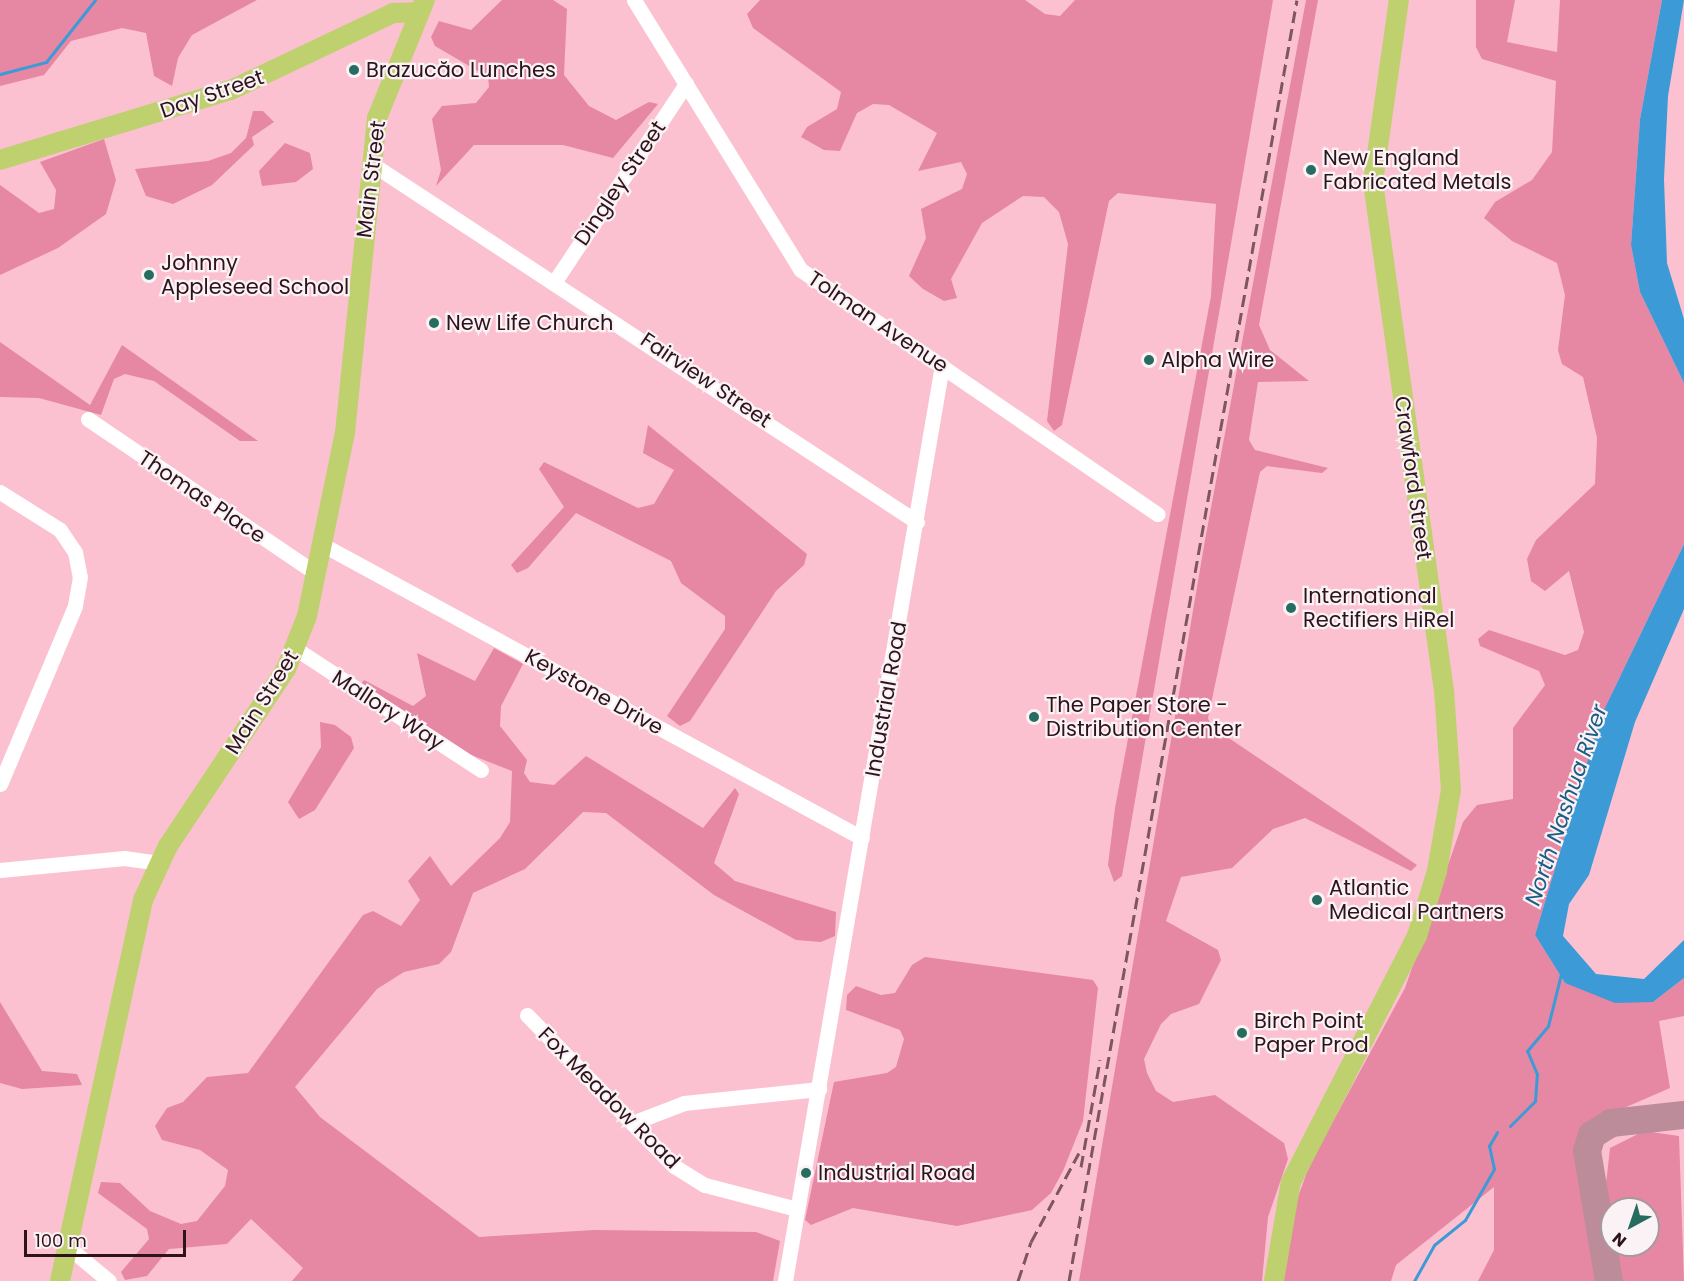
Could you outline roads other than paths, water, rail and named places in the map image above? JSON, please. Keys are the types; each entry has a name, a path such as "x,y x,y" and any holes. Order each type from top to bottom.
{"main road":[{"name":"Crawford Street","path":"1274,1281 1291,1182 1417,936 1437,871 1451,790 1444,691 1373,182 1399,0"},
{"name":"Day Street","path":"0,160 231,90 393,13 421,6"},
{"name":"Main Street","path":"60,1281 134,933 159,863 296,649 325,546 345,433 372,164 381,103 421,6"}],"street":[{"name":"Tolman Avenue","path":"634,0 801,270 1157,514"},
{"name":"Dingley Street","path":"555,281 686,84"},
{"name":"Fairview Street","path":"372,164 555,281 917,522"},
{"name":"Industrial Road","path":"784,1281 917,522 942,366"},
{"name":"Thomas Place","path":"88,419 317,574"},
{"path":"0,492 65,536 76,557 80,584 0,784"},
{"name":"Keystone Drive","path":"325,546 862,838"},
{"name":"Mallory Way","path":"296,649 481,770"},
{"path":"0,870 124,858 159,863"},
{"name":"Fox Meadow Road","path":"526,1015 632,1123 688,1176 797,1209"},
{"path":"632,1123 684,1103 819,1089"},
{"path":"68,1248 109,1281"}],"water":[{"path":"1662,0 1684,0 1668,96 1664,179 1667,263 1684,319 1684,383 1640,292 1631,245 1640,119"},
{"path":"1684,544 1684,609 1635,722 1589,875 1569,904 1563,936 1596,974 1644,979 1684,940 1684,978 1653,1002 1615,1003 1565,983 1535,935 1601,716"}],"waterway":[{"path":"0,74 46,62 95,0"},
{"path":"1510,1126 1535,1101 1537,1074 1527,1051 1548,1026 1561,974"},
{"path":"1414,1281 1434,1245 1465,1220 1494,1169 1489,1146 1497,1132"}],"railway":[{"path":"1069,1281 1297,0"},
{"path":"1081,1167 1100,1060"},
{"path":"1018,1281 1031,1242 1079,1153"}],"place":[{"name":"Brazucăo Lunches","path":"354,70"},
{"name":"New England Fabricated Metals","path":"1311,170"},
{"name":"Johnny Appleseed School","path":"149,275"},
{"name":"New Life Church","path":"434,323"},
{"name":"Alpha Wire","path":"1149,360"},
{"name":"International Rectifiers HiRel","path":"1291,608"},
{"name":"The Paper Store - Distribution Center","path":"1034,717"},
{"name":"Atlantic Medical Partners","path":"1317,900"},
{"name":"Birch Point Paper Prod","path":"1242,1033"},
{"name":"Industrial Road","path":"806,1173"}],"water label":[{"name":"North Nashua River","path":"1566,805"}]}
